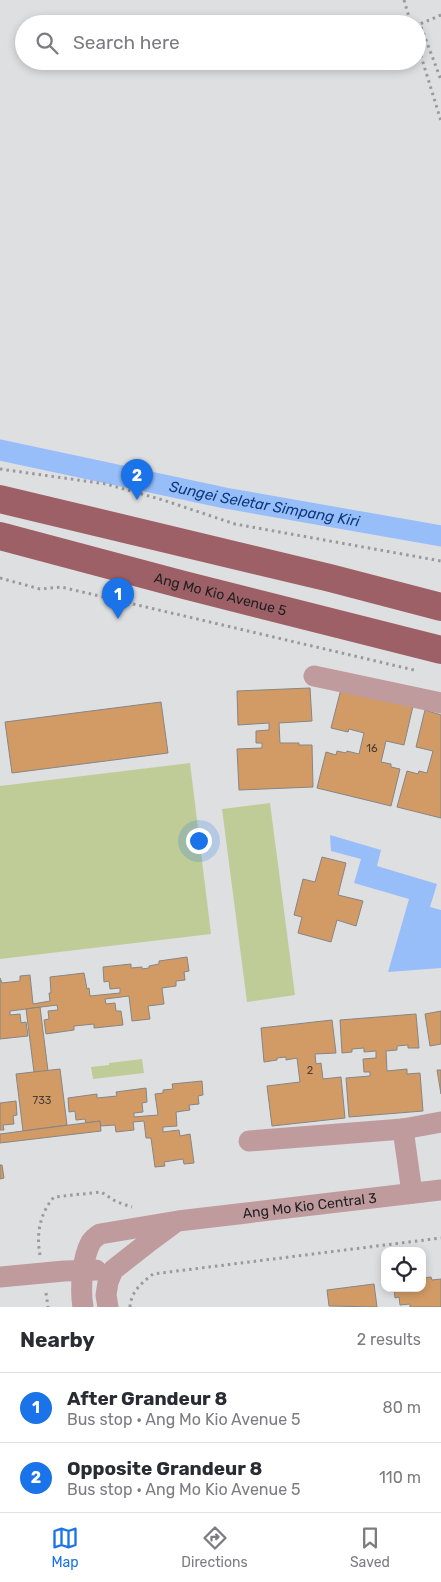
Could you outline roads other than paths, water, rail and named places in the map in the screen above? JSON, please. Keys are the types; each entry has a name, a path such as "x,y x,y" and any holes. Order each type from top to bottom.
{"main road":[{"path":"0,499 330,578 441,607"},
{"name":"Ang Mo Kio Avenue 5","path":"0,536 441,650"}],"street":[{"path":"314,676 441,703"},
{"path":"249,1141 403,1129 441,1122"},
{"path":"403,1129 412,1193"},
{"name":"Ang Mo Kio Central 3","path":"82,1307 83,1270 91,1242 100,1234 178,1221 441,1190"},
{"name":"Ang Mo Kio Central 3","path":"113,1270 178,1221"},
{"path":"0,1277 83,1270 113,1270 108,1282 106,1295 108,1307"}],"water":[{"path":"330,835 381,850 377,866 437,884 430,907 441,910 441,968 388,972 409,899 354,883 361,859 331,851"}],"waterway":[{"name":"Sungei Seletar Simpang Kiri","path":"0,450 225,498 441,536"}],"place":[{"name":"Opposite Grandeur 8","path":"137,500"},
{"name":"After Grandeur 8","path":"118,619"}]}
